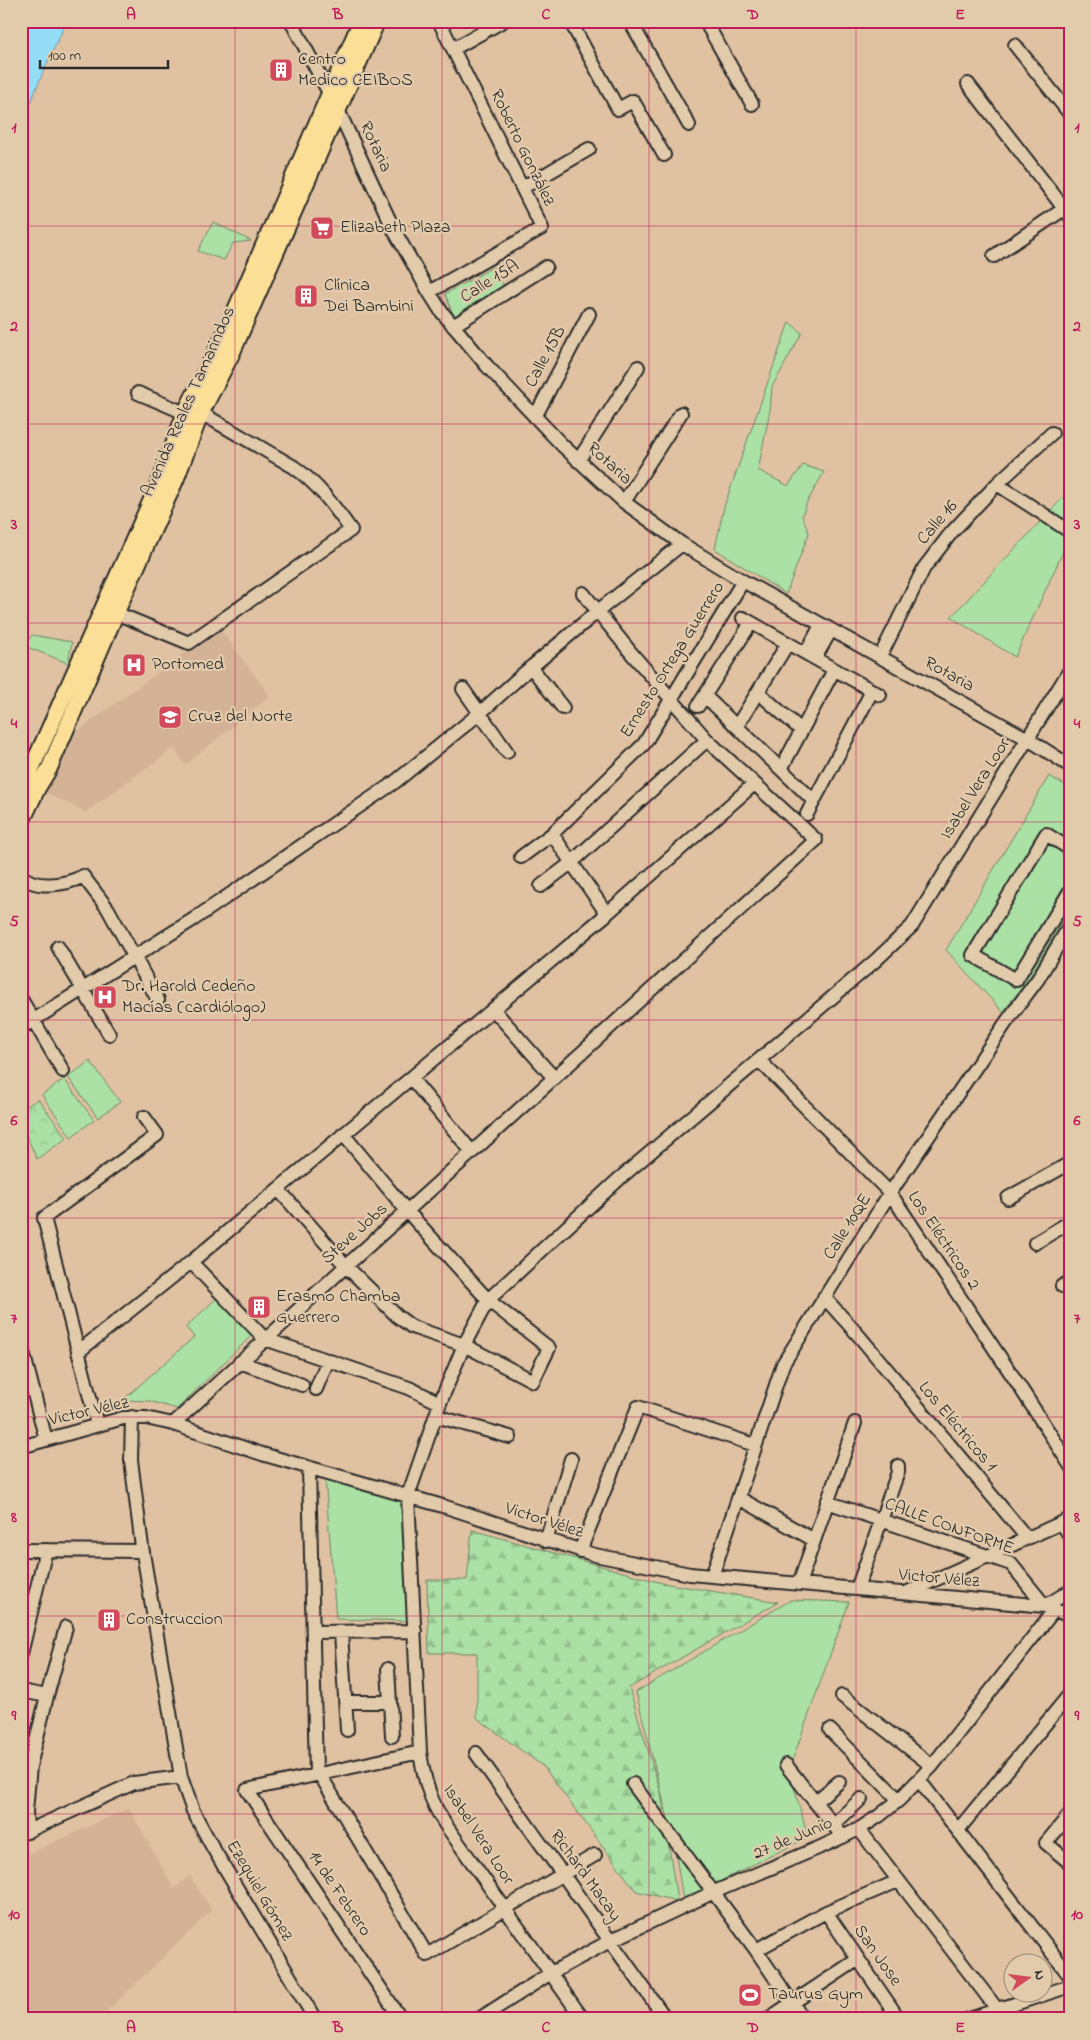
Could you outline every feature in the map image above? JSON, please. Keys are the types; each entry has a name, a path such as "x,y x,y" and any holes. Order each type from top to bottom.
{"main road":[{"name":"Avenida Reales Tamarindos","path":"232,335 329,92 361,21"},
{"name":"Avenida Reales Tamarindos","path":"21,823 49,769 163,474 232,335 338,110 377,21"},
{"name":"Avenida Reales Tamarindos","path":"21,792 99,636 116,612 176,479 193,413"}],"street":[{"name":"Rotaria","path":"291,21 338,110 395,232 429,292 453,326 487,366 578,461 624,502 682,544 826,628 1028,739 1070,766"},
{"name":"Roberto González","path":"429,292 542,228 439,21"},
{"path":"453,49 502,21"},
{"path":"570,21 618,109 633,101 664,155"},
{"path":"630,21 689,125"},
{"path":"705,21 752,104"},
{"path":"1015,45 1066,99 1070,114"},
{"path":"968,84 1067,213 994,256"},
{"path":"522,188 589,149"},
{"name":"Calle 15A","path":"453,326 546,268"},
{"name":"Calle 15B","path":"535,417 589,314"},
{"path":"578,461 638,367"},
{"path":"116,612 189,643 351,530 329,499 294,467 193,413 138,393"},
{"path":"624,502 681,413"},
{"name":"Calle 16","path":"880,657 924,568 950,533 997,484 1052,433"},
{"path":"997,484 1066,529"},
{"path":"21,1028 194,919 386,789 598,611 682,544"},
{"name":"Ernesto Ortega Guerrero","path":"521,858 552,834 639,749 743,581"},
{"path":"78,1352 191,1262 607,914 754,784 707,740 632,654 583,593"},
{"path":"807,814 876,693 747,621 702,701 737,726 814,801"},
{"path":"810,656 826,628"},
{"path":"737,726 788,644"},
{"path":"531,667 563,708"},
{"path":"781,769 834,670"},
{"name":"Isabel Vera Loor","path":"582,2018 437,1811 426,1785 420,1752 416,1631 408,1496 440,1403 464,1345 488,1300 618,1180 874,961 912,926 1070,670"},
{"path":"463,689 507,752"},
{"path":"758,692 801,730"},
{"path":"541,886 571,862 707,740"},
{"name":"Steve Jobs","path":"174,1424 265,1339 816,840 754,784"},
{"path":"552,834 607,914"},
{"path":"1070,849 1046,834 973,955 1016,980 1070,890"},
{"path":"24,881 61,883 83,876 108,909 158,1000"},
{"name":"Calle 10QE","path":"712,1576 783,1364 890,1193 1038,979 1070,925"},
{"path":"58,948 109,1034"},
{"path":"21,999 63,1071"},
{"path":"493,1009 554,1078"},
{"name":"Los Eléctricos 2","path":"759,1060 890,1193 1070,1465"},
{"path":"411,1078 472,1152"},
{"path":"96,1425 44,1218 158,1135 144,1117"},
{"path":"278,1189 346,1266 397,1316 412,1327 464,1345 534,1381 549,1348 488,1300 407,1211 343,1134"},
{"path":"1008,1198 1070,1163"},
{"path":"1035,1243 1070,1222"},
{"path":"191,1262 265,1339 409,1388 440,1403"},
{"name":"Los Eléctricos 1","path":"824,1297 860,1337 1027,1538"},
{"path":"21,1344 46,1440"},
{"path":"316,1389 328,1360"},
{"path":"240,1362 302,1385"},
{"path":"580,1551 638,1407 755,1445"},
{"path":"436,1416 510,1437"},
{"name":"Victor Vélez","path":"21,1448 96,1425 132,1417 146,1418 174,1424 309,1468 461,1511 580,1551 664,1570 1050,1607 1070,1616"},
{"name":"Ezequiel Gómez","path":"132,1417 131,1460 143,1551 180,1777 193,1811 213,1848 315,2019"},
{"path":"799,1584 855,1423"},
{"path":"546,1541 571,1459"},
{"path":"857,1589 898,1472 898,1466"},
{"path":"309,1468 318,1773 427,1955 595,1855"},
{"path":"739,1498 814,1540"},
{"name":"CALLE CONFORME","path":"827,1502 1011,1564 1050,1607"},
{"path":"906,1593 1066,1521 1070,1536"},
{"path":"21,1550 143,1551"},
{"path":"21,1654 46,1550"},
{"path":"1050,1607 1070,1591"},
{"name":"27 de Junio","path":"479,2019 551,1973 610,1941 714,1892 843,1837 899,1800 932,1766 1050,1607"},
{"path":"66,1627 26,1765 24,1833 134,1783 180,1777"},
{"path":"314,1632 416,1631"},
{"path":"341,1632 347,1730"},
{"path":"388,1669 392,1736"},
{"path":"21,1691 47,1696"},
{"path":"958,1830 1070,1694"},
{"path":"842,1696 932,1766"},
{"path":"346,1702 390,1702"},
{"path":"830,1730 899,1800"},
{"path":"318,1773 420,1752"},
{"name":"Richard Macay","path":"476,1753 666,2019"},
{"path":"786,1765 843,1837"},
{"name":"14 de Febrero","path":"318,1773 247,1790 401,2019"},
{"path":"919,1780 1070,1976"},
{"path":"816,1802 839,1782"},
{"path":"634,1784 756,1950 803,2019"},
{"path":"833,1825 862,1799"},
{"path":"1070,1814 1046,1843 1070,1862"},
{"path":"859,1828 898,1881 1003,2012"},
{"path":"756,1950 826,1912 898,1881"},
{"name":"San Jose","path":"826,1912 899,2019"},
{"path":"768,2019 857,1960"},
{"path":"969,2019 1003,2012 1070,1986"}],"shaded area":[{"name":"Cruz del Norte","path":"219,628 270,696 185,765 174,748 86,812 44,792 68,738"},
{"path":"129,1808 174,1889 190,1876 212,1910 101,2017 97,2019 21,2019 21,1857"}],"green space":[{"path":"213,222 251,241 233,243 224,260 198,251"},
{"path":"493,267 504,286 455,319 445,294"},
{"path":"789,322 802,333 772,387 770,410 758,470 788,486 803,465 824,472 807,502 802,516 809,533 786,594 715,549 724,507"},
{"path":"1070,490 1070,536 1015,657 951,617"},
{"path":"32,635 72,642 68,663 24,646"},
{"path":"1049,776 1070,788 1070,907 1029,978 1003,1012 946,950"},
{"path":"90,1061 120,1102 98,1118 68,1077"},
{"path":"64,1079 94,1120 71,1137 42,1095"},
{"path":"38,1099 67,1138 37,1159 21,1124 21,1110"},
{"path":"218,1297 252,1335 177,1409 149,1401 123,1400 194,1337 186,1327"},
{"path":"325,1477 403,1501 410,1621 336,1619"},
{"path":"472,1530 662,1583 778,1602 629,1688 661,1793 677,1901 636,1891 544,1767 477,1718 477,1653 429,1653 427,1580 467,1580"},
{"path":"791,1600 849,1602 789,1770 808,1837 683,1900 674,1843 636,1692"}],"water":[{"path":"21,21 67,21 35,92 21,137"}],"place":[{"name":"Centro Medico CEIBOS","path":"281,70"},
{"name":"Elizabeth Plaza","path":"322,228"},
{"name":"Clínica Dei Bambini","path":"306,296"},
{"name":"Portomed","path":"134,665"},
{"name":"Cruz del Norte","path":"170,717"},
{"name":"Dr. Harold Cedeño Macías (cardiólogo)","path":"105,997"},
{"name":"Erasmo Chamba Guerrero","path":"259,1307"},
{"name":"Construccion","path":"109,1620"},
{"name":"Taurus Gym","path":"750,1995"}]}
